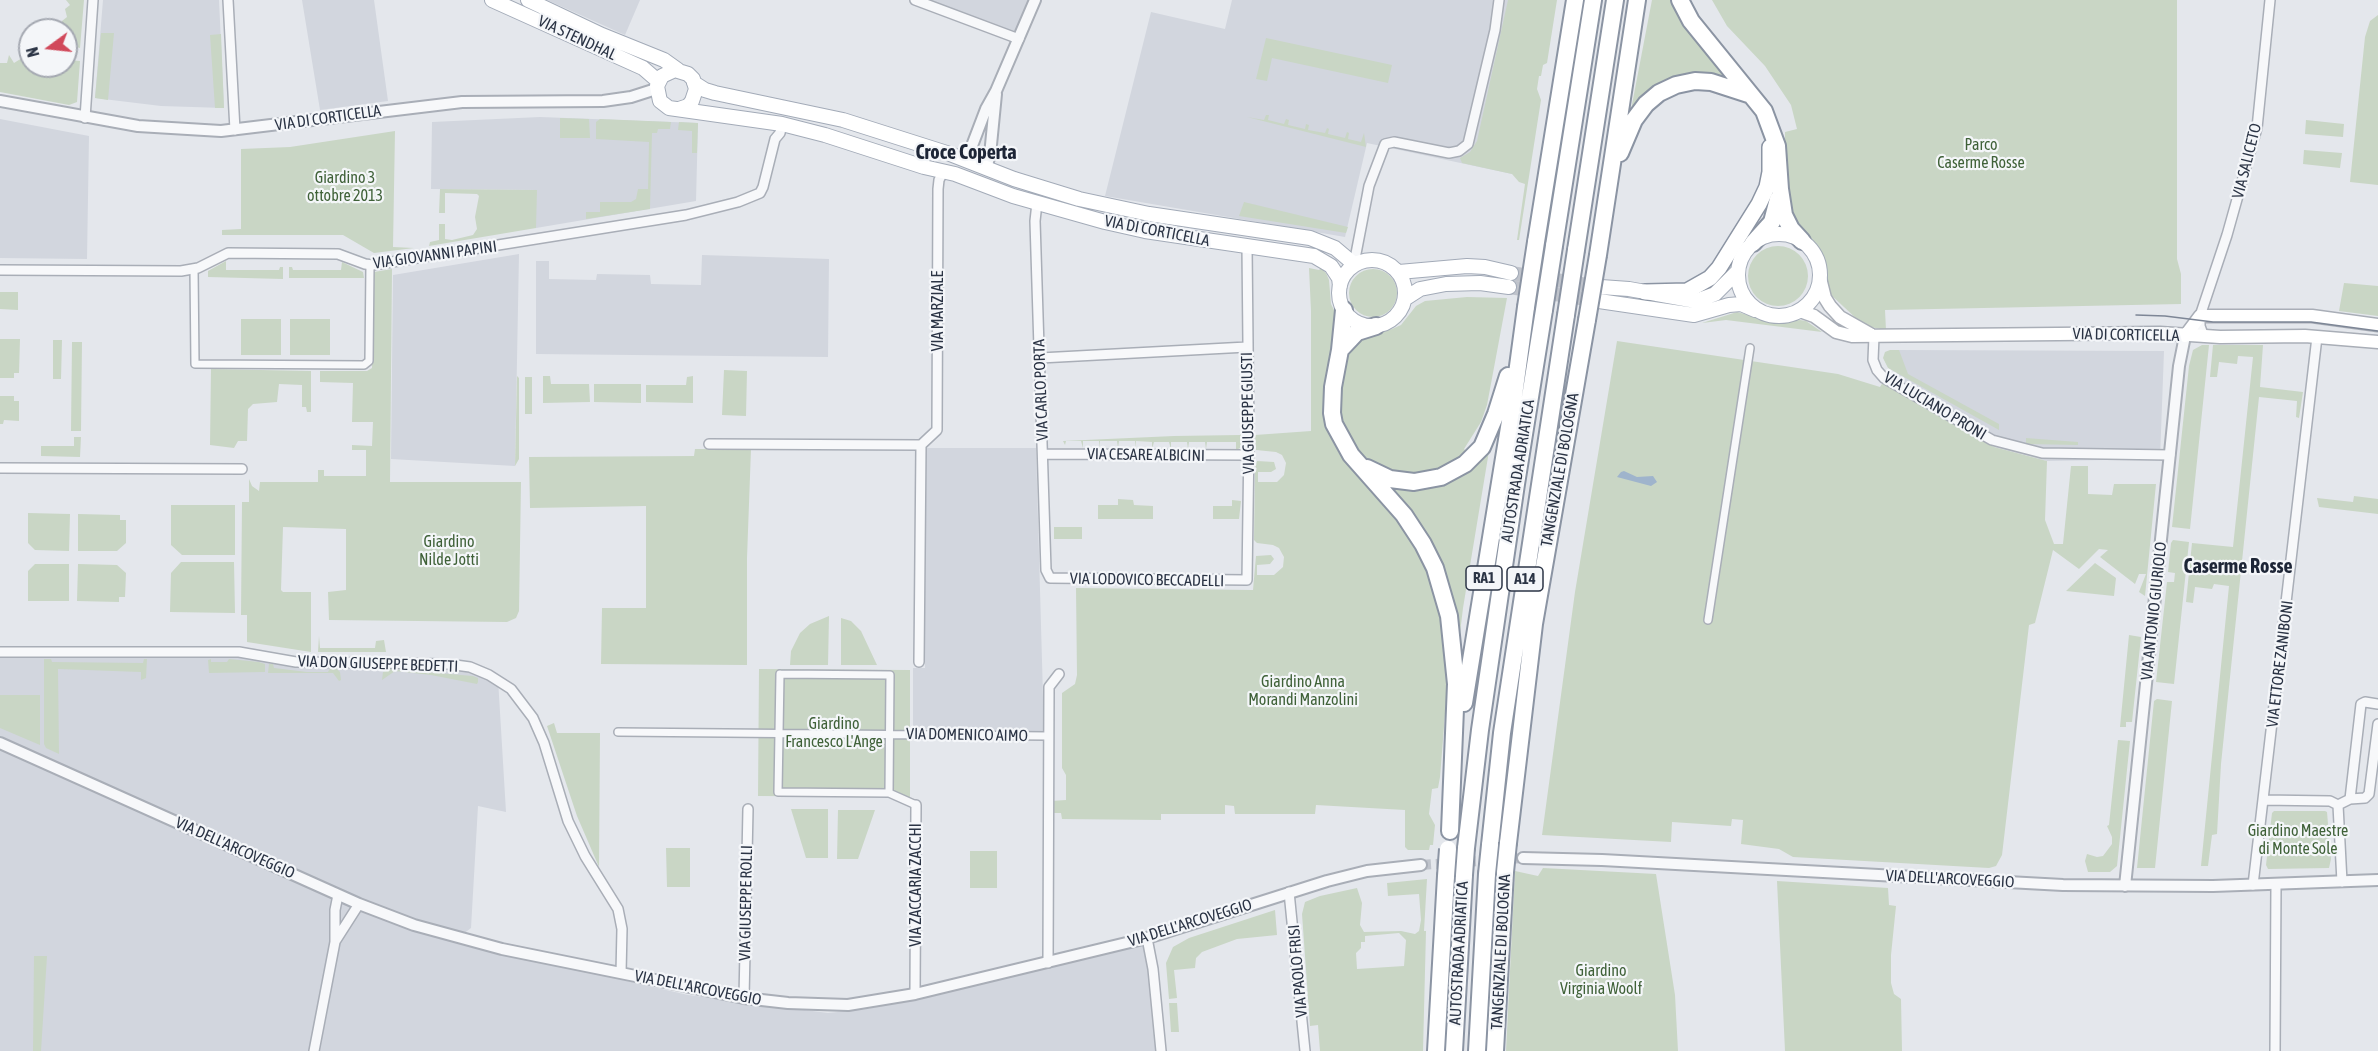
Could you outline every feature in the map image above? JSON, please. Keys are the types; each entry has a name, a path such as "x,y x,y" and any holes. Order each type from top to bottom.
{"highway":[{"path":"1554,126 1567,0"},
{"name":"RA1","path":"1436,1051 1448,849 1474,632 1504,460 1575,0"},
{"name":"AUTOSTRADA ADRIATICA","path":"1454,1051 1466,848 1480,730 1510,519 1593,0"},
{"name":"AUTOSTRADA ADRIATICA","path":"1477,1051 1487,874 1504,722 1606,52 1617,0"},
{"name":"TANGENZIALE DI BOLOGNA","path":"1495,1051 1505,872 1534,624 1598,255 1637,0"},
{"path":"1680,0 1691,21 1764,111 1777,146 1780,189 1786,220 1802,241"},
{"path":"1603,224 1615,170 1627,133 1647,104 1659,93 1676,85 1695,81 1711,81 1752,96"},
{"path":"1645,292 1687,291 1710,278 1719,268 1767,188 1770,172 1770,144 1764,111"},
{"path":"1752,243 1772,222 1780,189"},
{"path":"1344,310 1340,350 1332,387 1332,413 1338,435 1404,515 1423,544 1435,568 1447,604 1456,684 1450,831"},
{"path":"1358,462 1380,476 1414,482 1441,477 1465,464 1482,447 1490,431 1504,392 1525,313"},
{"path":"1340,350 1357,332 1376,326"}],"main road":[{"name":"VIA STENDHAL","path":"492,0 642,68 657,85"},
{"name":"VIA STENDHAL","path":"528,0 602,35 664,60 678,70"},
{"path":"678,70 688,74 694,82 696,89 692,101 679,109 663,105 658,97 657,85 668,72 678,70"},
{"name":"VIA DI CORTICELLA","path":"694,82 710,92 843,120 962,158 1031,185 1117,207 1310,238 1335,248 1354,264"},
{"name":"VIA DI CORTICELLA","path":"679,109 782,124 825,135 963,177 1037,203 1145,231 1321,258 1335,272 1344,310"},
{"path":"943,172 962,158"},
{"path":"963,177 975,178 986,168"},
{"path":"1782,234 1802,241 1816,257 1820,278 1814,297 1800,311 1783,316 1774,316 1741,304 1694,315 1600,294 1645,292 1696,301 1715,294 1738,271 1745,251 1752,243 1762,237 1782,234"},
{"path":"1340,286 1345,273 1354,264 1372,259 1380,260 1399,272 1406,298"},
{"path":"1344,310 1358,322 1376,326 1393,319 1401,310 1406,298 1420,289 1435,285 1510,280 1485,267 1467,266 1399,272"},
{"path":"1738,271 1742,293 1757,310"},
{"name":"VIA DI CORTICELLA","path":"1820,278 1825,298 1830,306 1846,321 1874,336"},
{"name":"VIA DI CORTICELLA","path":"1800,311 1814,316 1844,335 2160,333 2204,337 2317,337 2378,342"},
{"path":"2185,336 2200,316"},
{"name":"VIA DI CORTICELLA","path":"2200,316 2312,316 2378,325"}],"street":[{"path":"85,117 93,0"},
{"path":"228,0 235,130"},
{"path":"915,0 1019,39"},
{"path":"962,158 969,152 1035,0"},
{"path":"1354,264 1368,186 1385,144 1394,142 1449,153 1459,151 1468,144 1495,30 1498,0"},
{"name":"VIA SALICETO","path":"2200,316 2227,235 2257,128 2270,0"},
{"path":"639,95 646,83 646,74 642,68"},
{"name":"VIA DI CORTICELLA","path":"0,101 154,128 235,130 462,102 603,101 639,95 657,85"},
{"path":"986,168 990,155 996,91"},
{"name":"VIA GIOVANNI PAPINI","path":"0,270 138,272 194,269 231,253 342,254 370,265 458,253 686,215 757,196 763,187 775,139 780,133 782,124"},
{"name":"VIA MARZIALE","path":"921,445 937,430 938,189 943,172"},
{"name":"VIA CARLO PORTA","path":"1037,203 1035,221 1047,577"},
{"name":"VIA GIUSEPPE GIUSTI","path":"1247,247 1249,455 1247,580"},
{"path":"194,269 195,364 364,365 369,361 370,265"},
{"path":"2200,316 2200,326 2204,337"},
{"name":"VIA LUCIANO PRONI","path":"1874,336 1873,360 1877,370 1884,378 1992,440 2042,453 2170,455"},
{"name":"VIA ANTONIO GIURIOLO","path":"2125,886 2179,366 2185,336"},
{"name":"VIA ETTORE ZANIBONI","path":"2253,885 2317,337"},
{"path":"1040,357 1247,347"},
{"path":"1708,620 1750,348"},
{"path":"709,444 921,445 919,662"},
{"name":"VIA CESARE ALBICINI","path":"1044,454 1249,455"},
{"path":"0,468 242,470"},
{"name":"VIA LODOVICO BECCADELLI","path":"1047,577 1247,580"},
{"name":"VIA DON GIUSEPPE BEDETTI","path":"0,652 239,652 296,662 437,663 463,666 489,675 511,689 533,718 544,743 568,822 585,856 618,909 622,929 621,973"},
{"path":"780,674 890,675 889,793 778,792 779,733 780,674"},
{"name":"VIA DOMENICO AIMO","path":"1048,963 1048,687 1059,674"},
{"path":"2350,799 2361,704 2365,702 2378,704"},
{"path":"2338,805 2350,799 2365,798 2369,794 2378,724"},
{"path":"618,732 779,733"},
{"name":"VIA DOMENICO AIMO","path":"779,733 1047,736"},
{"name":"VIA DELL'ARCOVEGGIO","path":"0,743 338,895 414,925 459,938 744,998 831,1006 880,1001 1048,963 1147,938 1289,892 1367,871 1422,864"},
{"name":"VIA ZACCARIA ZACCHI","path":"889,793 916,805 915,994"},
{"path":"2263,800 2330,801 2338,805"},
{"path":"2338,805 2343,882"},
{"name":"VIA GIUSEPPE ROLLI","path":"744,998 748,809"},
{"name":"VIA DELL'ARCOVEGGIO","path":"1523,858 1602,860 2063,885 2253,885 2378,880"},
{"path":"2275,1051 2276,884"},
{"name":"VIA PAOLO FRISI","path":"1289,892 1305,1051"},
{"path":"314,1051 335,942 335,910 338,895"},
{"path":"335,942 359,904"},
{"path":"1147,938 1153,969 1161,1051"}],"shaded area":[{"path":"103,0 219,0 224,108 161,106 95,98"},
{"path":"302,0 374,0 388,101 320,110"},
{"path":"547,0 640,0 625,35"},
{"path":"917,0 1030,0 1016,36"},
{"path":"1232,0 1539,0 1512,174 1367,143 1345,237 1105,196 1151,12 1225,29"},
{"path":"540,117 698,123 696,201 536,228 536,190 431,189 432,122"},
{"path":"0,119 89,136 87,259 0,258"},
{"path":"519,254 515,466 391,459 393,275"},
{"path":"702,255 829,259 828,357 536,354 536,261 549,261 549,279 596,280 597,274 650,275 651,284 701,285"},
{"path":"1899,350 2164,351 2160,459 2047,461 1994,447 1883,382 1897,374"},
{"path":"925,448 1036,448 1044,732 913,729 913,668 925,668"},
{"path":"0,652 231,652 296,662 437,663 498,679 506,812 478,806 471,928 454,941 688,995 828,1013 866,1009 922,998 1147,938 1161,1051 0,1051"}],"green space":[{"path":"66,0 84,0 80,48 78,48 78,18 66,18 65,9 70,5"},
{"path":"1508,0 1557,0 1547,63 1543,65 1541,76 1539,76 1537,89 1541,100 1519,240 1517,240 1525,184 1519,182 1512,174 1462,163 1460,158 1470,152 1477,141"},
{"path":"1652,0 1675,0 1732,79 1702,78 1630,115"},
{"name":"Parco Caserme Rosse","path":"1712,0 2177,0 2177,259 2181,274 2181,304 1885,310 1886,330 1870,327 1859,321 1830,294 1819,251 1811,240 1792,224 1785,186 1785,132 1797,129 1791,105 1765,66 1727,26"},
{"path":"2378,15 2378,185 2350,182 2365,37 2370,21"},
{"path":"101,33 114,33 108,100 95,98"},
{"path":"221,34 224,108 215,108 210,35"},
{"path":"1266,38 1392,65 1388,83 1272,58 1267,81 1256,79"},
{"path":"9,55 14,63 18,60 18,78 78,78 78,61 80,61 77,102 69,105 0,92 0,63 7,63"},
{"path":"1266,115 1269,115 1268,120 1284,124 1286,119 1289,120 1288,125 1305,129 1306,124 1309,125 1308,130 1325,133 1327,128 1329,129 1328,134 1345,138 1347,132 1349,133 1348,139 1361,142 1364,133 1366,147 1247,117 1264,120"},
{"path":"560,118 589,119 590,138 560,138"},
{"path":"600,119 671,122 670,129 658,129 657,133 652,133 650,209 586,219 586,212 600,212 600,202 631,202 636,199 638,189 648,189 649,142 596,139 596,122"},
{"path":"2306,120 2344,124 2343,137 2305,134"},
{"path":"679,122 698,123 697,153 692,153 692,131 678,130"},
{"name":"Giardino 3 ottobre 2013","path":"395,131 393,247 414,248 374,253 343,235 222,235 222,230 241,229 241,149 290,147"},
{"path":"2304,150 2342,153 2340,168 2303,164"},
{"path":"440,189 537,190 536,228 429,246 430,242 439,240 439,224 445,224 445,239 452,240 473,235 477,229 475,217 479,196 477,194 445,193 445,213 439,213"},
{"path":"1244,202 1348,227 1346,233 1239,216"},
{"path":"1778,246 1795,251 1803,259 1808,276 1803,293 1795,301 1778,306 1761,301 1753,293 1748,276 1753,259 1761,251"},
{"path":"226,261 226,270 279,270 283,267 283,279 208,277 208,271"},
{"path":"342,262 363,272 364,278 289,278 289,267 293,270 341,270"},
{"name":"Giardino Anna Morandi Manzolini","path":"1309,268 1319,270 1321,268 1326,273 1329,280 1331,304 1336,314 1324,404 1331,438 1339,453 1392,511 1423,557 1442,613 1447,689 1440,777 1438,788 1432,789 1429,814 1435,825 1433,845 1430,845 1429,850 1408,850 1405,847 1405,810 1316,805 1315,814 1235,814 1234,806 1225,805 1225,814 1161,814 1161,820 1062,819 1061,813 1051,813 1051,801 1066,800 1066,775 1062,768 1062,693 1075,684 1077,675 1076,588 1253,590 1256,556 1271,555 1274,559 1270,564 1257,565 1257,575 1274,575 1283,567 1284,557 1279,548 1257,543 1254,540 1255,470 1257,469 1255,466 1257,461 1274,462 1276,469 1271,472 1258,472 1258,482 1277,482 1284,475 1286,463 1282,455 1276,452 1256,450 1255,435 1311,431"},
{"name":"Giardino Nilde Jotti","path":"392,269 390,482 521,482 519,611 516,618 507,622 329,620 328,592 346,590 346,529 283,527 281,590 283,592 311,592 311,652 247,642 247,615 241,615 242,502 249,502 249,479 252,486 259,491 260,482 318,482 318,470 324,470 324,476 366,476 366,450 352,450 352,445 372,446 373,422 352,422 353,383 320,382 320,371 367,371 372,368 374,272"},
{"path":"1373,269 1390,276 1397,293 1390,310 1373,317 1356,310 1349,293 1356,276"},
{"path":"2344,283 2378,286 2378,316 2339,311"},
{"path":"0,292 18,292 18,310 0,309"},
{"path":"1467,297 1507,298 1487,405 1481,422 1464,449 1466,451 1453,463 1428,474 1399,474 1369,461 1356,449 1343,425 1339,407 1342,380 1349,352 1366,334 1401,325 1416,306 1425,301"},
{"path":"1737,312 1778,323 1806,321 1822,332 1726,320 1702,323"},
{"path":"241,319 281,319 281,355 241,355"},
{"path":"290,319 330,319 330,355 290,355"},
{"path":"0,339 20,339 19,373 14,373 14,378 0,378"},
{"path":"53,340 62,340 61,379 53,379"},
{"path":"1617,341 1838,374 1880,387 1883,382 1994,447 2047,461 2045,520 2054,544 2063,544 2071,466 2088,466 2088,494 2112,495 2114,484 2156,484 2145,596 2139,592 2146,574 2139,574 2135,584 2100,557 2108,550 2099,549 2079,569 2053,550 2035,623 2029,625 2002,855 1996,866 1989,868 1793,857 1779,849 1741,844 1743,820 1732,819 1731,826 1672,822 1671,842 1542,835 1575,592"},
{"path":"72,342 82,342 81,431 71,431"},
{"path":"2202,345 2209,345 2190,529 2172,527 2189,366 2193,350"},
{"path":"2213,345 2263,345 2260,387 2303,392 2299,418 2296,417 2297,401 2259,397 2221,764 2217,834 2212,835 2208,866 2201,866 2229,586 2214,584 2212,589 2195,587 2193,603 2186,602 2192,543 2233,547 2253,357 2238,356 2237,364 2219,362 2217,377 2210,377"},
{"path":"1899,350 1908,374 1999,424 1999,430 1888,368 1883,358 1885,352"},
{"path":"211,369 311,371 311,412 307,412 306,407 302,407 302,385 279,384 277,402 253,404 248,409 247,441 238,441 234,448 210,445"},
{"path":"724,370 747,371 746,416 722,415"},
{"path":"517,376 519,378 519,459 515,466"},
{"path":"543,376 550,376 551,384 589,384 590,402 543,403"},
{"path":"693,376 693,403 646,402 646,385 686,385 687,377"},
{"path":"525,377 532,377 532,414 525,414"},
{"path":"594,384 641,384 641,403 594,402"},
{"path":"0,396 14,396 14,401 19,401 19,421 4,420 3,424 0,424"},
{"path":"1241,433 1244,446 1236,450 1236,442 1207,442 1206,449 1205,442 1189,442 1188,449 1187,442 1171,442 1171,449 1169,442 1154,442 1152,449 1152,442 1136,441 1135,448 1135,441 1119,441 1118,448 1117,441 1100,441 1100,448 1099,441 1083,441 1083,448 1081,441 1066,441 1065,445 1063,441 1240,435"},
{"path":"74,437 81,437 80,457 41,456 41,446 74,446"},
{"path":"2026,438 2078,442 2078,445 2026,444"},
{"path":"695,449 751,449 747,558 747,665 601,664 602,608 646,608 646,506 530,508 529,457 694,456"},
{"path":"1489,451 1460,633 1457,632 1387,483 1396,485"},
{"path":"2354,496 2378,499 2378,514 2319,507 2317,498 2353,502"},
{"path":"1118,499 1133,500 1134,505 1153,506 1153,519 1098,519 1098,505 1118,505"},
{"path":"1232,500 1241,501 1239,519 1213,519 1213,506 1232,506"},
{"path":"171,505 235,505 235,555 182,555 171,545"},
{"path":"28,513 70,514 69,551 35,550 28,543"},
{"path":"78,514 120,515 120,520 126,520 126,543 117,551 78,551"},
{"path":"1054,527 1082,527 1082,539 1054,539"},
{"path":"2173,540 2189,542 2174,684 2156,682 2167,582 2174,582 2175,573 2168,572"},
{"path":"181,562 234,562 235,613 170,612 171,573"},
{"path":"2095,563 2116,578 2114,596 2066,591"},
{"path":"35,564 69,564 69,601 28,601 28,571"},
{"path":"78,564 117,565 126,573 125,597 119,597 119,602 77,601"},
{"path":"829,616 828,665 790,665 791,651 800,633 810,624"},
{"path":"841,618 851,621 861,631 877,665 841,665"},
{"path":"2129,635 2141,637 2132,722 2126,722 2126,727 2120,727"},
{"path":"319,636 320,648 375,648 376,641 384,640 386,652 318,652"},
{"path":"44,659 51,659 52,662 143,663 144,659 147,659 146,678 141,680 141,672 58,669 59,754 46,748 44,744"},
{"path":"211,659 211,662 227,662 229,659 259,662 265,664 265,672 209,673 208,660"},
{"path":"269,664 273,664 274,668 307,672 328,672 330,668 336,668 340,672 341,680 339,681 333,673 268,673"},
{"path":"391,669 473,676 478,678 478,682 477,684 395,671 382,680 383,672"},
{"name":"Giardino Francesco L'Ange","path":"759,669 910,670 910,797 758,796"},
{"path":"0,695 40,695 40,745 0,728"},
{"path":"2157,699 2172,701 2155,868 2137,868 2154,701"},
{"path":"554,723 557,733 600,733 599,867 577,816 547,726"},
{"path":"2118,740 2130,741 2117,866 2110,872 2088,872 2085,861 2087,854 2103,856 2112,844 2112,837 2107,826 2109,825"},
{"path":"791,809 828,809 828,858 806,858"},
{"path":"838,810 875,810 858,859 837,859"},
{"name":"Giardino Maestre di Monte Sole","path":"2274,811 2327,812 2331,859 2329,868 2268,869 2266,865"},
{"path":"666,848 690,848 690,887 667,887"},
{"path":"970,851 997,851 997,888 970,888"},
{"name":"Giardino Virginia Woolf","path":"1543,868 1656,874 1675,995 1678,1051 1506,1051 1515,871 1538,876"},
{"path":"1427,879 1423,1051 1320,1051 1318,1025 1310,1026 1302,914 1305,902 1320,896 1357,888 1362,903 1360,925 1364,932 1401,931 1415,934 1419,931 1421,920 1419,894 1388,896 1387,883","holes":["1399,933 1406,940 1404,966 1357,969 1356,953 1361,948 1361,942 1365,942 1365,936"]},
{"path":"1777,881 1888,888 1889,905 1896,906 1891,955 1891,983 1894,994 1901,999 1902,1051 1785,1051"},
{"path":"1275,910 1277,935 1237,939 1202,952 1196,958 1195,968 1174,970 1177,998 1169,999 1166,963 1173,947 1189,938"},
{"path":"34,956 47,956 41,1051 33,1051"},
{"path":"1169,1003 1177,1003 1179,1032 1171,1032"}],"water":[{"path":"1624,471 1637,477 1653,476 1657,482 1651,486 1617,477"}],"tunnel":[{"path":"1511,273 1601,287"},
{"path":"1509,287 1599,301"},
{"path":"1421,865 1523,858"}],"tram line":[{"path":"2136,315 2213,322 2311,322 2378,331"}],"district":[{"name":"Croce Coperta","path":"966,153"},
{"name":"Caserme Rosse","path":"2238,567"}]}
